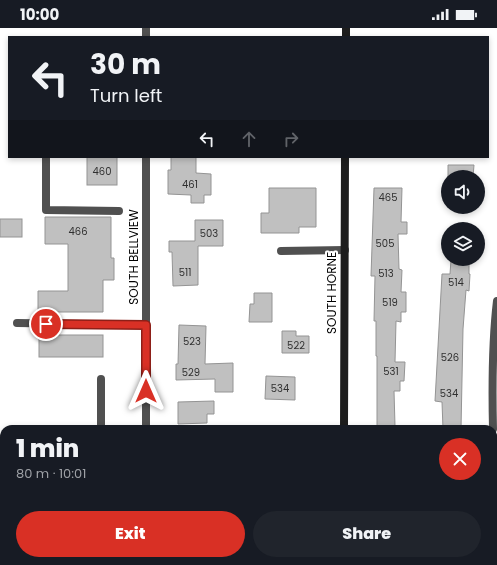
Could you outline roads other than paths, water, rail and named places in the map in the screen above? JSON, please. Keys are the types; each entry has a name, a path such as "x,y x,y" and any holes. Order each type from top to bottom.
{"street":[{"path":"46,158 46,210 119,211"},
{"name":"SOUTH BELLVIEW","path":"146,158 146,425"},
{"name":"SOUTH HORNE","path":"344,425 345,158"},
{"path":"280,251 345,250"},
{"path":"493,425 494,322 497,301"},
{"path":"17,323 146,325"},
{"path":"101,379 101,425"}]}
